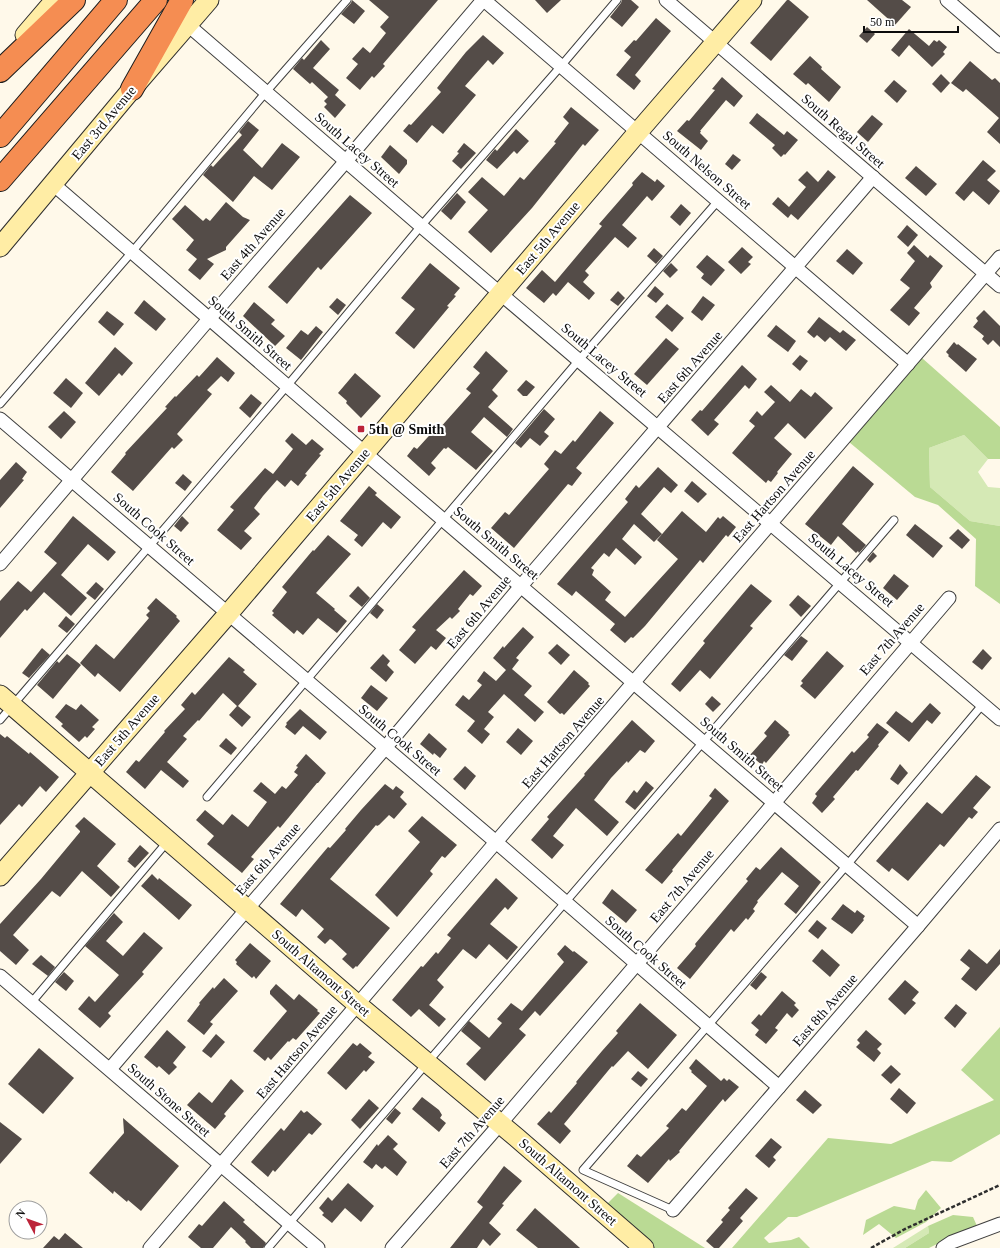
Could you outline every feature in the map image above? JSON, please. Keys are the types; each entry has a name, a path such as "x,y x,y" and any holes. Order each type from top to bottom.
{"highway":[{"path":"0,72 74,0"},
{"path":"0,136 116,0"},
{"path":"0,180 156,0"},
{"path":"132,89 182,0"}],"street":[{"path":"0,64 55,0"},
{"name":"East 3rd Avenue","path":"0,247 132,89 209,0"},
{"name":"South Nelson Street","path":"484,0 908,364"},
{"name":"East 4th Avenue","path":"0,564 209,318 484,0"},
{"name":"South Regal Street","path":"666,0 1000,286"},
{"name":"East 5th Avenue","path":"0,876 228,614 752,0"},
{"path":"947,0 1000,46"},
{"name":"South Lacey Street","path":"188,25 421,226 659,427 1000,719"},
{"name":"East 6th Avenue","path":"110,1069 385,748 521,586 873,177"},
{"name":"South Smith Street","path":"53,184 918,926"},
{"name":"East Hartson Avenue","path":"150,1248 496,842 1000,257"},
{"name":"South Cook Street","path":"0,419 496,842 779,1087"},
{"name":"East 7th Avenue","path":"392,1248 500,1124 949,598"},
{"name":"South Altamont Street","path":"6,700 358,1005 500,1124 644,1248"},
{"name":"East 8th Avenue","path":"673,1210 1000,830"},
{"name":"South Stone Street","path":"0,976 318,1248"},
{"path":"943,1248 952,1242 1000,1224"}],"lane":[{"path":"0,404 132,252 266,92 347,0"},
{"path":"0,720 6,700 148,546 287,386 421,226 617,0"},
{"path":"207,797 579,360 718,201"},
{"path":"268,1248 894,520"},
{"path":"673,1210 583,1170 847,865 983,704"},
{"path":"31,1003 169,840"}],"path":[{"path":"871,1248 905,1228 1000,1185"}],"green space":[{"path":"922,358 1000,427 1000,459 988,459 964,435 929,448 930,487 970,521 1000,526 1000,604 975,586 976,539 938,505 915,497 849,442"},
{"path":"964,435 988,459 978,472 988,487 1000,488 1000,526 970,521 930,487 929,448"},
{"path":"1000,1027 1000,1134 951,1162 932,1161 797,1217 788,1217 764,1238 769,1243 791,1240 799,1237 810,1248 732,1248 828,1138 891,1144 994,1100 961,1070"},
{"path":"926,1190 941,1208 926,1222 896,1238 879,1224 863,1235 866,1220 894,1206 915,1210 918,1200"},
{"path":"618,1193 705,1248 654,1248 606,1205"},
{"path":"953,1215 973,1217 977,1226 929,1248 905,1248 929,1233 928,1226"},
{"path":"928,1226 929,1233 905,1248 893,1248"}],"building":[{"path":"352,0 365,11 354,24 341,14"},
{"path":"369,0 438,0 383,64 385,66 374,78 372,76 360,90 346,78 358,64 352,59 363,47 370,53 386,33 380,27 389,17"},
{"path":"535,0 561,0 547,13"},
{"path":"622,0 631,0 639,7 622,27 610,17"},
{"path":"787,0 789,0 809,17 771,61 750,43"},
{"path":"867,0 902,0 911,7 895,25"},
{"path":"656,18 671,31 635,75 641,81 634,90 616,75 631,57 624,51 634,40 636,41"},
{"path":"867,27 875,34 867,43 859,36"},
{"path":"909,29 929,46 934,40 937,42 939,40 947,47 943,52 945,54 932,67 909,45 899,57 891,50"},
{"path":"483,35 504,53 493,65 488,60 465,86 476,95 443,134 432,125 417,143 403,131 409,124 411,125 441,92 437,88 466,52"},
{"path":"321,40 330,49 313,68 339,90 335,95 346,105 335,118 324,107 327,104 324,101 328,97 312,82 310,84 293,69 302,58 304,60"},
{"path":"810,56 822,67 821,69 841,87 829,102 808,83 806,85 793,74"},
{"path":"970,61 992,80 995,78 1000,83 1000,144 987,132 999,118 966,89 963,92 951,83"},
{"path":"941,74 950,83 941,93 932,84"},
{"path":"722,77 743,96 734,107 726,100 700,131 700,133 708,141 701,150 677,131 687,120 689,121 715,90 712,89"},
{"path":"894,80 907,91 897,103 884,91"},
{"path":"571,107 599,130 585,146 583,144 532,208 491,253 468,232 488,210 468,192 482,177 504,196 520,177 524,180 556,143 554,142 569,123 563,117"},
{"path":"757,113 784,135 787,131 798,140 785,155 784,154 781,157 772,148 775,145 749,123"},
{"path":"872,115 883,124 868,142 857,132"},
{"path":"248,121 259,130 243,150 262,168 282,143 300,157 272,190 254,176 233,202 203,175 211,165 213,167 242,135 239,132"},
{"path":"516,129 529,141 517,154 514,151 497,169 486,160 495,149 497,151"},
{"path":"464,143 476,153 461,169 452,161 459,153 457,152"},
{"path":"390,145 407,160 407,164 399,174 381,157"},
{"path":"733,154 741,160 732,170 725,164"},
{"path":"983,160 996,171 987,180 1000,191 989,205 973,191 964,201 955,193"},
{"path":"916,166 937,184 926,196 905,178"},
{"path":"828,170 836,177 798,220 791,214 788,218 772,204 778,197 789,207 806,187 798,180 807,171 818,182"},
{"path":"642,172 655,182 657,179 665,186 652,201 647,196 622,225 637,238 628,248 615,237 585,271 589,275 583,282 595,293 589,300 568,282 556,296 553,293 544,303 526,288 542,270 555,282 602,226 599,224 633,185 632,183"},
{"path":"457,193 466,202 451,220 441,211"},
{"path":"350,195 372,213 321,270 318,267 287,304 268,287"},
{"path":"226,202 243,217 250,220 226,247 226,250 207,259 214,264 200,280 188,270 197,259 186,250 194,240 172,219 185,205 203,221 206,218 210,221"},
{"path":"681,204 691,213 680,226 670,217"},
{"path":"907,225 918,235 908,247 897,237"},
{"path":"914,245 928,258 930,255 943,266 930,283 932,287 914,308 920,313 909,326 890,310 910,288 900,280 915,261 907,253"},
{"path":"742,247 753,257 748,262 751,264 741,274 728,262"},
{"path":"654,248 663,256 656,264 647,256"},
{"path":"847,249 863,263 853,275 836,261"},
{"path":"707,255 725,270 711,286 701,278 704,274 696,267"},
{"path":"430,263 460,288 454,295 456,296 447,306 449,307 414,349 395,333 415,309 401,298"},
{"path":"671,263 678,270 670,278 663,271"},
{"path":"655,286 664,294 656,303 647,296"},
{"path":"618,291 625,298 618,306 610,300"},
{"path":"703,296 715,305 702,321 691,312"},
{"path":"337,298 346,305 338,315 329,307"},
{"path":"144,300 166,319 156,331 134,313"},
{"path":"254,302 275,320 271,324 285,336 275,346 243,316"},
{"path":"667,304 684,318 672,332 655,317"},
{"path":"984,310 1000,326 1000,347 993,340 988,345 982,339 984,336 973,327 978,321 976,318"},
{"path":"107,311 124,324 114,336 98,322"},
{"path":"819,317 840,333 843,330 856,340 846,351 830,337 825,342 817,335 814,338 807,332"},
{"path":"776,325 796,341 788,352 767,336"},
{"path":"316,326 323,332 301,360 286,348 301,330 308,335"},
{"path":"666,338 679,349 647,385 634,374"},
{"path":"954,342 977,359 966,372 948,356 949,355 946,352"},
{"path":"115,347 133,363 122,376 119,373 99,396 85,383"},
{"path":"486,351 508,371 492,390 498,396 488,407 513,429 507,437 484,417 471,432 493,451 476,470 448,447 446,449 444,448 431,463 436,468 429,476 407,456 414,447 417,449 437,427 439,429 471,393 466,389 480,373 473,367"},
{"path":"800,355 808,361 800,371 792,364"},
{"path":"217,357 235,373 228,382 221,376 207,390 212,394 177,434 183,440 174,449 172,447 133,491 111,472 126,454 125,453 167,408 165,407 175,396 176,397 197,375 199,377"},
{"path":"742,365 757,379 749,389 745,385 714,420 719,424 708,436 691,420 700,410 702,411"},
{"path":"355,373 381,396 361,418 346,403 347,401 338,393"},
{"path":"66,378 83,393 71,408 53,393"},
{"path":"526,380 535,387 527,396 523,396 517,390"},
{"path":"771,385 790,402 801,389 811,397 815,392 833,408 805,439 788,423 774,438 792,454 771,482 768,480 766,483 732,453 755,426 749,421 757,411 762,416 775,402 764,392"},
{"path":"251,394 262,403 250,418 239,408"},
{"path":"544,409 555,419 544,432 549,436 540,446 530,438 521,448 515,443"},
{"path":"64,411 76,422 61,439 48,427"},
{"path":"600,411 614,423 576,468 582,473 572,486 568,484 514,548 491,528 505,512 509,515 549,469 544,464 555,450 561,454 573,440 575,442"},
{"path":"292,433 306,445 312,439 324,449 319,454 321,455 305,474 307,475 298,486 291,480 285,487 277,480 263,496 254,508 260,514 244,531 252,538 241,550 217,530 234,510 230,507 265,468 273,474 293,449 285,441"},
{"path":"16,462 27,472 22,479 24,480 0,508 0,480"},
{"path":"853,466 874,484 842,524 866,545 859,553 858,551 856,553 838,536 831,545 805,524"},
{"path":"658,467 678,485 671,493 664,487 641,514 662,534 654,542 634,524 622,539 642,557 635,565 616,548 609,557 604,553 591,568 594,570 592,575 611,592 605,600 625,617 678,559 657,540 682,511 706,532 718,517 720,519 723,516 736,527 728,537 726,535 703,563 700,560 645,626 633,638 631,637 625,643 610,630 615,624 576,591 572,596 557,584 628,502 625,499 636,485 639,488"},
{"path":"183,474 192,482 185,491 175,483"},
{"path":"692,481 707,494 698,503 684,491"},
{"path":"369,486 377,493 375,495 401,517 391,529 383,522 362,547 354,540 358,535 340,521"},
{"path":"73,516 116,552 108,561 88,544 61,575 87,598 71,616 44,592 27,611 25,609 0,638 0,601 18,581 31,592 57,563 44,552"},
{"path":"182,516 189,523 181,532 174,526"},
{"path":"915,524 943,546 933,558 906,535"},
{"path":"958,529 970,540 962,549 949,538"},
{"path":"328,535 351,554 316,593 347,621 337,633 318,618 303,635 297,630 294,634 272,615 274,613 272,611 287,592 282,587 313,550 314,551"},
{"path":"873,552 877,556 870,563 867,560"},
{"path":"464,570 482,586 473,596 470,594 458,609 460,611 452,619 450,617 436,630 446,638 436,650 431,646 415,664 399,650 416,630 412,627"},
{"path":"894,574 909,586 897,600 883,588"},
{"path":"96,582 104,589 95,600 86,593"},
{"path":"751,584 772,601 750,626 753,628 710,679 700,670 680,692 671,684 705,643 703,641"},
{"path":"358,586 370,598 362,607 349,596"},
{"path":"798,595 811,606 801,617 789,605"},
{"path":"156,598 177,616 176,617 180,621 120,692 98,673 95,677 80,663 96,644 114,659 149,618 146,615 150,611 147,608"},
{"path":"377,604 384,610 377,619 370,613"},
{"path":"66,616 75,624 67,633 58,626"},
{"path":"523,627 534,637 516,658 519,660 512,669 532,686 524,695 544,712 535,722 504,694 488,712 494,717 484,729 490,734 482,744 467,731 475,721 455,705 463,695 469,700 482,685 477,681 484,671 496,681 506,670 493,658"},
{"path":"801,636 808,641 792,661 784,655"},
{"path":"557,644 570,655 561,665 548,653"},
{"path":"42,648 50,655 29,678 22,673"},
{"path":"983,649 992,658 982,670 972,662"},
{"path":"827,651 844,666 815,699 800,686 803,683 801,681"},
{"path":"67,654 81,665 53,699 37,685 57,661 59,663"},
{"path":"383,654 390,661 387,665 394,672 386,682 370,668"},
{"path":"229,657 245,670 243,672 257,684 238,706 251,717 242,727 229,715 237,706 223,693 199,721 198,720 183,736 187,739 167,762 189,781 183,788 161,770 145,789 126,772 136,760 139,762 165,732 164,731 185,709 181,705 192,692 195,695"},
{"path":"574,670 589,683 588,684 590,686 564,715 562,713 560,714 547,702"},
{"path":"371,685 388,698 377,711 361,698"},
{"path":"712,696 721,704 713,712 705,704"},
{"path":"930,703 941,713 932,724 927,720 909,742 886,723 896,711 912,723"},
{"path":"66,704 76,710 81,704 99,720 92,727 95,729 87,738 85,736 79,742 61,726 63,724 55,717"},
{"path":"300,709 327,732 320,740 303,726 295,735 285,727 287,724 286,723"},
{"path":"632,720 655,741 645,753 640,750 628,763 627,761 611,778 594,800 619,822 607,836 576,808 553,836 564,845 552,859 531,840 549,819 547,817"},
{"path":"775,720 789,732 788,733 790,735 766,763 764,761 762,765 750,755 767,736 764,733"},
{"path":"877,723 889,732 858,771 856,770 833,797 835,799 822,813 812,803 817,796 815,794 852,751 854,753 869,737 867,735"},
{"path":"518,728 533,741 521,755 506,742"},
{"path":"429,733 447,749 440,758 434,753 433,755 420,744"},
{"path":"0,734 5,738 7,736 29,754 30,752 59,777 46,792 40,786 22,807 19,804 0,825"},
{"path":"226,738 237,748 231,755 219,746"},
{"path":"306,754 326,773 280,828 278,826 251,857 254,859 242,873 207,844 214,836 196,820 205,810 223,825 232,814 248,827 267,802 253,791 261,782 275,794 282,786 286,789 298,775 294,772 298,767 296,766"},
{"path":"900,764 908,773 898,785 890,779"},
{"path":"465,766 476,776 465,790 453,779"},
{"path":"976,775 991,787 973,808 978,812 972,819 969,817 944,847 940,844 908,881 892,868 889,872 876,861 927,802 942,814"},
{"path":"646,781 654,788 635,810 625,802 634,790 637,793"},
{"path":"385,784 393,790 396,786 404,792 400,797 407,804 394,819 389,815 379,825 376,825 330,879 390,928 357,967 356,966 353,969 342,959 347,954 332,940 330,939 325,944 317,937 324,929 302,909 296,917 280,904 328,847 330,848 361,810"},
{"path":"715,788 729,801 662,884 645,870 678,833 681,836 712,798 709,796"},
{"path":"422,816 457,845 445,858 442,856 430,871 433,874 397,917 375,895 420,842 408,831"},
{"path":"84,817 116,844 97,866 120,887 111,897 82,871 60,897 52,891 13,935 29,950 16,965 0,951 0,924 41,879 80,832 75,826"},
{"path":"140,845 149,853 135,868 127,861"},
{"path":"781,847 821,882 796,914 784,904 799,886 782,872 757,901 758,902 753,909 755,911 748,920 746,918 734,932 731,929 690,979 677,968 696,946 695,944 748,881 746,879 756,867 760,870"},
{"path":"152,874 192,905 179,920 141,886"},
{"path":"496,878 518,898 508,910 505,907 490,924 518,947 507,960 489,944 476,959 463,949 437,980 444,987 429,1005 446,1019 439,1027 419,1009 411,1017 392,1000 421,966 423,967 436,952 438,954 451,938 447,935"},
{"path":"612,889 637,910 626,923 602,903"},
{"path":"843,904 855,913 857,910 865,916 863,919 864,920 852,934 831,919"},
{"path":"114,913 123,922 106,941 123,956 144,932 163,948 142,972 144,974 108,1013 111,1016 100,1028 78,1009 89,996 95,1002 119,975 85,946"},
{"path":"817,920 827,928 818,939 808,931"},
{"path":"250,943 271,961 256,979 254,976 252,978 236,964 237,962 235,960"},
{"path":"565,945 588,962 540,1016 535,1011 519,1029 526,1035 485,1081 466,1064 481,1048 461,1031 469,1021 489,1038 502,1023 497,1019 511,1003 522,1011 564,962 557,954"},
{"path":"822,949 840,965 830,977 812,961"},
{"path":"969,949 987,964 1000,949 1000,964 976,991 961,979 970,968 960,960"},
{"path":"41,955 55,967 48,976 32,964"},
{"path":"64,972 74,981 66,991 55,982"},
{"path":"761,972 767,977 756,990 750,985"},
{"path":"224,978 238,991 210,1022 213,1024 204,1035 187,1021 200,1004 199,1003 213,987 214,989"},
{"path":"905,980 919,992 912,1000 916,1003 905,1015 888,999"},
{"path":"276,984 294,1000 299,994 320,1013 296,1040 293,1038 289,1042 288,1041 271,1060 268,1057 265,1061 253,1051 287,1011 270,994 270,991"},
{"path":"782,991 796,1003 794,1005 799,1010 792,1018 787,1013 775,1028 778,1030 766,1044 755,1035 759,1030 751,1023 759,1014 761,1016"},
{"path":"640,1003 677,1035 648,1069 628,1051 613,1067 612,1066 564,1124 571,1131 560,1144 537,1124 549,1111 551,1113 577,1083 576,1082 618,1033 616,1031"},
{"path":"956,1004 967,1013 955,1028 944,1018"},
{"path":"167,1030 186,1047 173,1063 177,1067 169,1075 159,1066 157,1068 144,1057"},
{"path":"866,1030 882,1044 877,1049 881,1053 874,1062 856,1047 860,1043 857,1040"},
{"path":"216,1034 225,1042 211,1058 202,1051"},
{"path":"353,1043 357,1046 360,1043 372,1053 368,1057 375,1062 366,1072 364,1070 346,1090 327,1073"},
{"path":"39,1048 74,1078 43,1114 8,1084"},
{"path":"696,1059 721,1081 724,1078 727,1081 729,1079 739,1087 725,1102 723,1099 679,1151 680,1152 670,1161 669,1159 648,1183 627,1166 637,1154 641,1157 669,1128 666,1126 682,1108 686,1111 707,1086 691,1072 692,1071 689,1068"},
{"path":"891,1065 901,1074 891,1084 881,1075"},
{"path":"638,1071 648,1079 641,1087 631,1079"},
{"path":"231,1079 244,1091 224,1114 226,1116 215,1129 187,1105 199,1092 212,1103"},
{"path":"899,1088 916,1103 907,1114 890,1099"},
{"path":"805,1090 822,1105 813,1114 796,1100"},
{"path":"422,1097 439,1110 442,1115 440,1118 446,1123 439,1132 412,1109"},
{"path":"369,1099 379,1108 360,1129 351,1120"},
{"path":"395,1108 401,1113 392,1124 386,1119"},
{"path":"301,1110 304,1113 307,1111 322,1124 312,1135 309,1133 275,1172 273,1170 268,1177 251,1162 281,1128 284,1131"},
{"path":"123,1118 179,1166 141,1211 114,1191 113,1194 89,1173 124,1133"},
{"path":"0,1122 22,1139 0,1164"},
{"path":"388,1135 398,1144 393,1149 407,1162 397,1176 385,1166 382,1169 376,1164 372,1169 363,1162 377,1144 378,1146"},
{"path":"771,1138 782,1147 773,1157 776,1160 769,1168 755,1156"},
{"path":"504,1166 522,1181 502,1204 504,1205 489,1223 501,1234 490,1246 483,1239 477,1248 450,1248 483,1207 477,1202"},
{"path":"348,1183 374,1206 361,1222 345,1208 332,1223 322,1215 324,1213 319,1208 328,1197 332,1201"},
{"path":"746,1188 758,1198 740,1218 743,1221 719,1248 714,1248 706,1241 723,1222 721,1220 730,1210 728,1208"},
{"path":"224,1201 245,1220 243,1222 266,1243 263,1248 251,1248 245,1242 246,1241 231,1227 213,1248 201,1248 188,1237 199,1224 202,1226"},
{"path":"535,1208 580,1248 538,1248 516,1230"},
{"path":"65,1233 83,1248 43,1248 54,1236 59,1240"}],"place":[{"name":"5th @ Smith","path":"361,429"}]}
